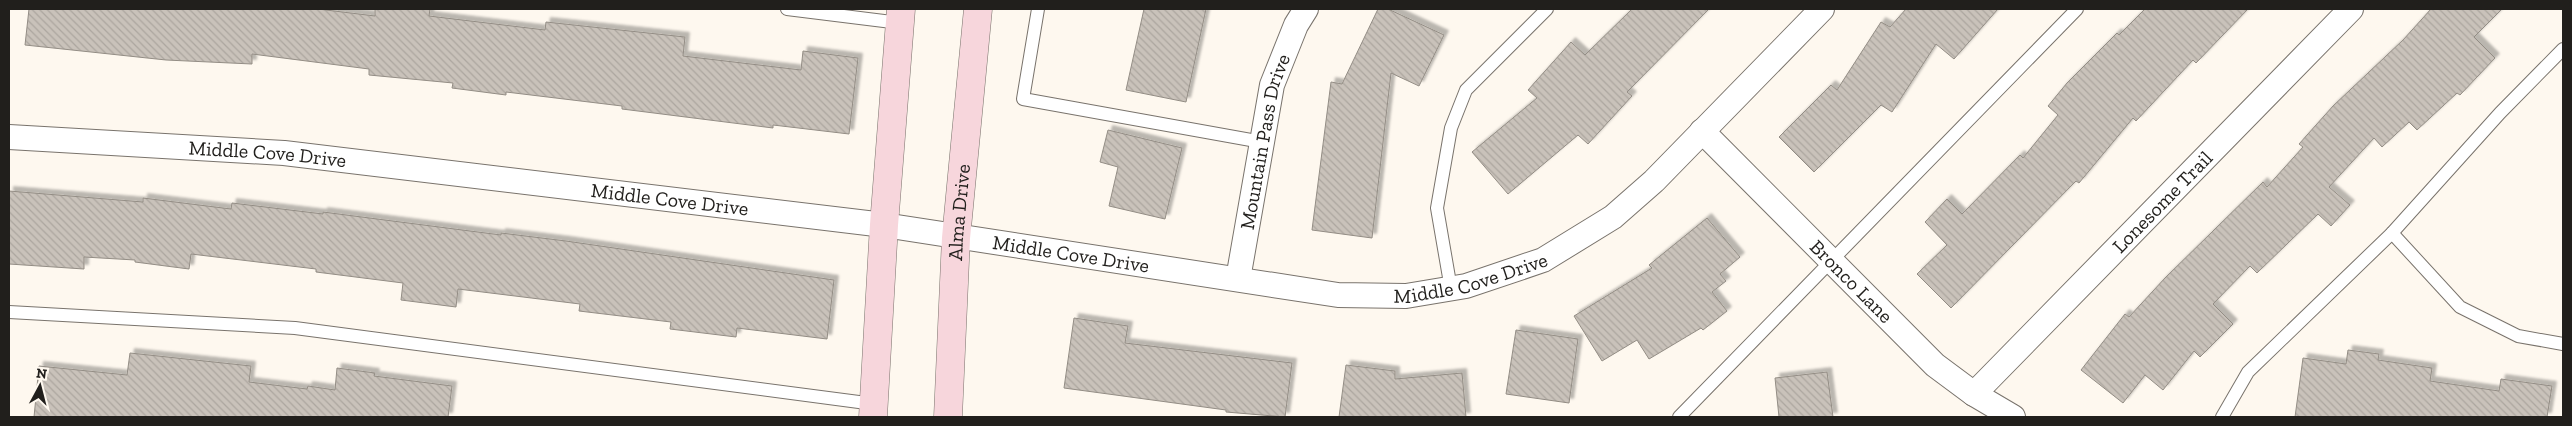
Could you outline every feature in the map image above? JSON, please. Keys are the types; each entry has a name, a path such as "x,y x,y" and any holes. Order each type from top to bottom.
{"main road":[{"name":"Alma Drive","path":"948,417 956,238 978,9"},
{"path":"874,411 884,226 900,16"}],"street":[{"name":"Mountain Pass Drive","path":"1238,278 1272,85 1296,25 1306,9"},
{"name":"Middle Cove Drive","path":"9,137 284,153 884,226 1238,278 1338,295 1406,296 1466,286 1543,260 1613,218 1654,180 1822,9"},
{"name":"Lonesome Trail","path":"1974,394 2351,9"},
{"name":"Bronco Lane","path":"1702,131 1936,365 1974,394 2013,417"}],"lane":[{"path":"787,9 900,16"},
{"path":"1038,9 1023,99 1262,142"},
{"path":"1451,289 1437,208 1451,128 1466,90 1547,9"},
{"path":"1679,417 2077,9"},
{"path":"2222,417 2248,372 2392,233 2500,113 2563,49"},
{"path":"2392,233 2460,307 2518,336 2563,344"},
{"path":"9,312 295,328 874,411"}],"building":[{"path":"29,9 318,9 375,16 375,9 430,9 429,16 545,30 546,22 685,37 683,56 801,70 803,51 858,58 849,134 773,125 773,128 622,109 622,106 506,92 506,95 452,88 453,83 369,75 369,69 252,54 252,64 166,60 25,45"},
{"path":"1144,9 1206,9 1186,102 1126,90"},
{"path":"1378,9 1388,9 1444,35 1419,86 1391,73 1372,238 1312,230 1331,82 1342,84"},
{"path":"1632,9 1709,9 1627,92 1632,96 1588,144 1578,135 1508,194 1472,152 1537,98 1528,90 1571,42 1585,55"},
{"path":"1906,9 1998,9 1954,59 1936,44 1892,112 1881,105 1814,172 1779,137 1831,85 1837,90 1881,22 1890,27"},
{"path":"2145,9 2248,9 2196,63 2193,60 2136,121 2133,118 2079,183 2076,181 1951,308 1917,274 1947,245 1925,222 1947,199 1962,214 2020,155 2023,158 2058,115 2048,106 2067,83 2117,33 2119,35"},
{"path":"2431,9 2502,9 2474,37 2495,58 2460,95 2457,93 2417,130 2409,122 2382,147 2374,138 2329,187 2350,205 2331,226 2318,214 2257,273 2250,266 2213,304 2233,324 2200,357 2194,351 2163,390 2145,375 2123,403 2081,370 2125,314 2129,317 2165,278 2263,182 2267,187 2303,147 2299,144 2333,106 2403,40"},
{"path":"1108,130 1182,148 1165,219 1109,206 1118,167 1100,162"},
{"path":"9,191 143,202 143,198 231,209 232,203 323,214 323,212 501,235 501,233 566,241 834,280 827,339 737,328 736,337 670,329 671,322 579,311 580,304 458,289 456,307 401,300 403,283 316,272 316,269 191,254 189,269 135,262 135,260 84,257 84,269 9,264"},
{"path":"1707,218 1740,257 1720,274 1726,281 1712,292 1727,311 1703,330 1701,328 1649,359 1637,340 1602,361 1574,316 1652,268 1649,265"},
{"path":"1074,318 1128,326 1125,343 1292,363 1285,417 1226,412 1226,410 1064,388"},
{"path":"1516,330 1578,339 1569,403 1506,394"},
{"path":"2348,350 2379,354 2378,360 2432,368 2430,381 2499,391 2501,379 2552,386 2547,417 2295,417 2303,358 2346,364"},
{"path":"130,353 251,366 249,382 307,389 308,386 335,390 337,368 375,373 374,376 452,386 448,417 34,417 39,366 127,375"},
{"path":"1346,365 1395,371 1395,379 1462,373 1466,417 1339,417"},
{"path":"1827,372 1833,417 1779,417 1775,378"}]}
